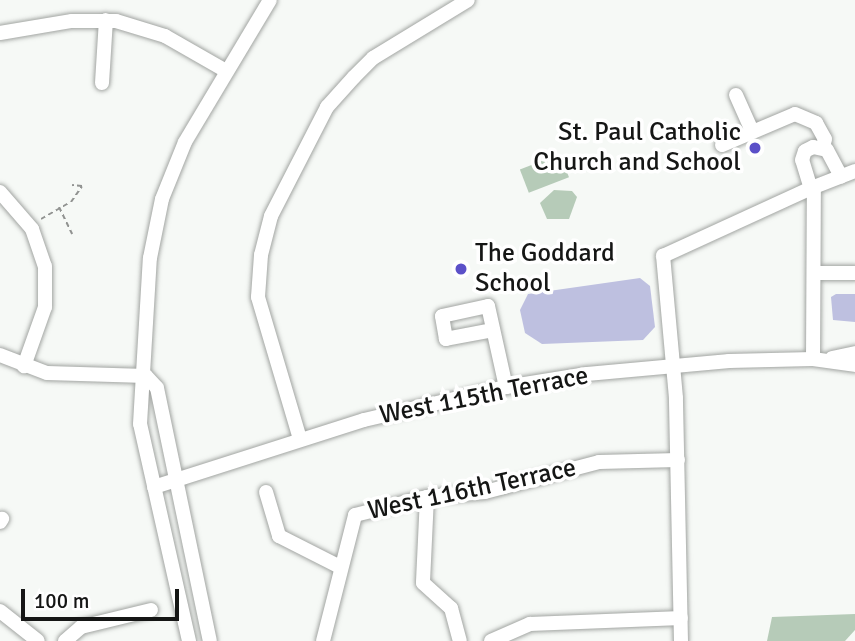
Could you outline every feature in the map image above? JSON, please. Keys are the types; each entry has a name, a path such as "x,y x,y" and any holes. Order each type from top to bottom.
{"street":[{"path":"189,641 153,487 139,409 139,387 146,376 150,258 162,199 185,142 270,0"},
{"path":"300,439 258,297 261,255 271,216 327,107 354,77 373,58 468,0"},
{"path":"0,33 106,20 165,36 226,71"},
{"path":"103,83 106,20"},
{"path":"736,94 752,131"},
{"path":"722,145 786,116 806,117 821,130 823,147 841,176"},
{"path":"818,359 813,188 803,155 813,147 823,147"},
{"path":"681,641 674,365 663,256 855,170"},
{"path":"0,192 27,222 45,266 45,307 24,366"},
{"path":"814,273 855,273"},
{"path":"493,330 506,387"},
{"name":"West 115th Terrace","path":"153,487 300,439 506,387 674,365 818,359 855,353"},
{"path":"0,355 24,366 72,376 146,376 157,388 209,641"},
{"name":"West 115th Terrace","path":"818,359 855,365"},
{"name":"West 116th Terrace","path":"323,641 355,515 427,497 485,492 599,462 678,460"},
{"path":"266,492 279,536 340,567"},
{"path":"427,497 423,583 451,608 460,641"},
{"path":"65,641 81,627 151,610"},
{"path":"0,611 38,641"},
{"path":"491,641 530,624 681,618"}],"path":[{"path":"72,185 87,189"},
{"path":"35,223 58,206 71,202 82,186"},
{"path":"58,206 72,234"}],"green space":[{"path":"560,154 569,177 529,193 520,169"},
{"path":"554,190 572,191 577,197 569,219 547,219 540,203"},
{"path":"855,614 855,630 845,641 767,641 772,617"}],"water":[{"path":"640,278 650,286 655,327 643,340 542,344 525,333 520,310 528,294"},
{"path":"836,294 855,294 855,322 833,320 831,297"}],"place":[{"name":"St. Paul Catholic Church and School","path":"755,148"},
{"name":"The Goddard School","path":"461,269"}]}
